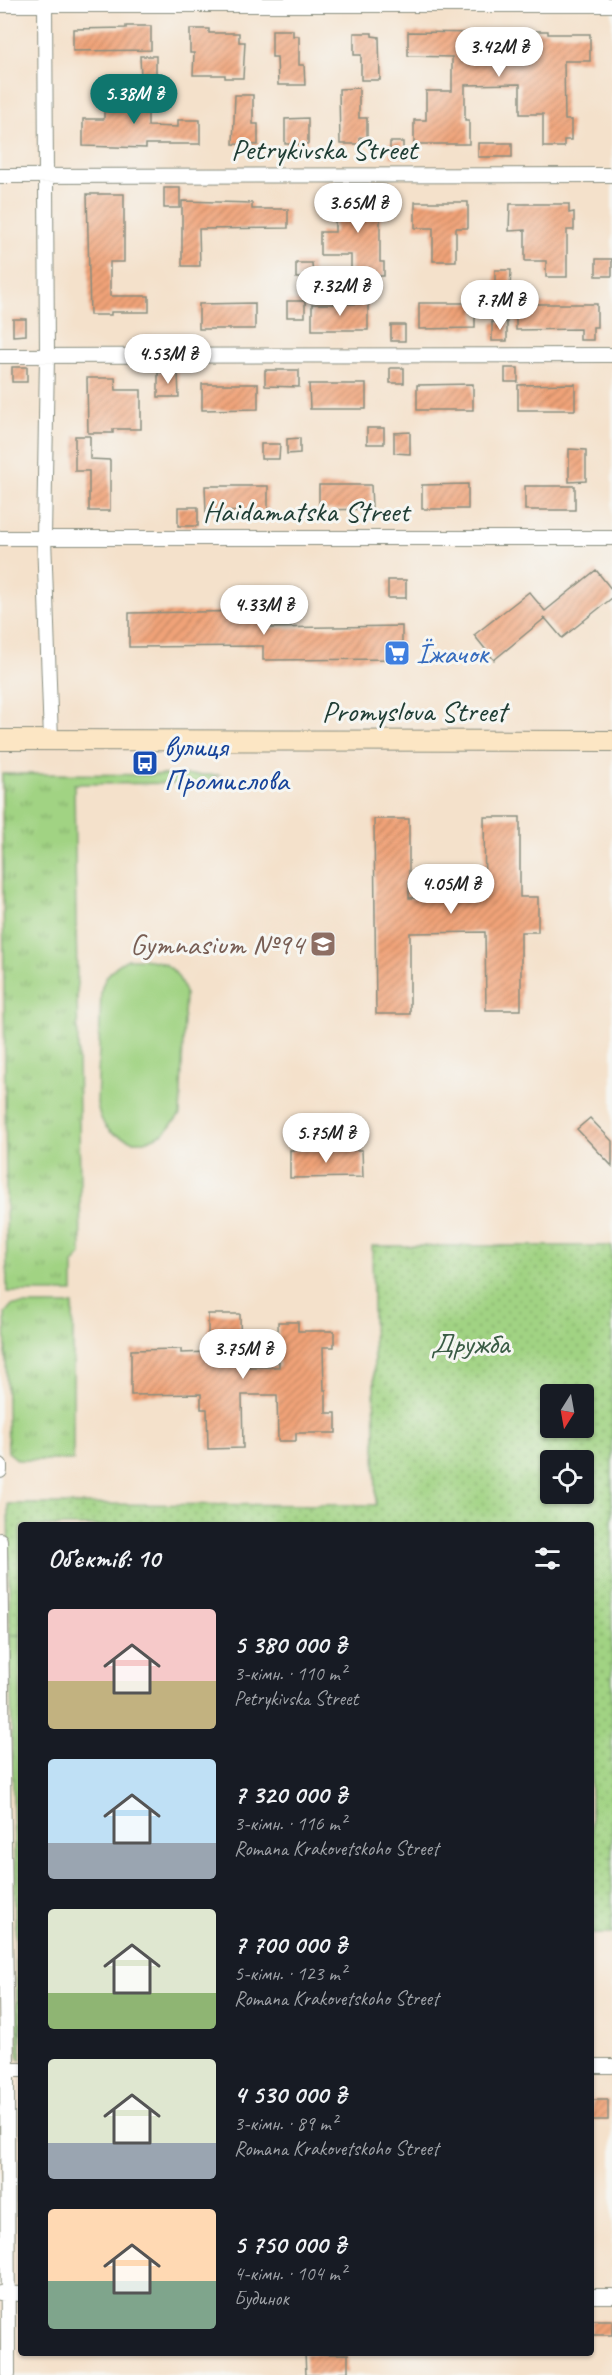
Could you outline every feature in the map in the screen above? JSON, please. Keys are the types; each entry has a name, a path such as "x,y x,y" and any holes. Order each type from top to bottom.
{"street":[{"path":"46,2 47,356 44,538 51,740"},
{"path":"0,5 46,2 612,5"},
{"name":"Petrykivska Street","path":"0,176 612,176"},
{"path":"0,356 612,355"},
{"name":"Haidamatska Street","path":"0,538 612,538"},
{"name":"Promyslova Street","path":"0,740 612,741"},
{"path":"0,1465 0,1471"},
{"path":"0,1540 1,1829 9,2070 8,2375"},
{"path":"594,2066 612,2066"},
{"path":"594,2296 612,2296"}],"green space":[{"path":"2,774 219,775 205,783 74,784 81,1254 73,1264 73,1292 7,1292"},
{"path":"128,959 157,961 171,968 177,974 185,993 180,1115 164,1133 145,1141 132,1141 112,1133 105,1126 97,1104 101,991 110,972"},
{"name":"Дружба","path":"372,1246 612,1246 612,1934 594,1934 594,1522 18,1522 18,1635 10,1635 8,1504 376,1505"},
{"path":"12,1305 73,1305 73,1460 18,1460 8,1452 5,1313"},
{"path":"10,1635 18,1635 18,2058"},
{"path":"16,2002 18,2002 18,2031 16,2031"}],"building":[{"path":"126,26 151,26 151,50 73,51 73,29 126,28"},
{"path":"190,29 209,29 209,33 239,33 239,42 245,42 243,78 225,78 225,75 193,75 194,53 190,53"},
{"path":"272,30 293,30 293,36 299,36 299,65 304,65 305,85 278,85 277,57 272,57"},
{"path":"488,31 590,34 590,61 564,61 565,120 571,120 571,140 564,140 564,147 543,147 543,114 520,114 520,84 465,85 465,120 469,120 469,144 414,144 414,120 426,120 426,91 452,91 452,57 408,56 408,32 488,33"},
{"path":"354,33 372,33 372,36 379,37 380,80 361,80 361,55 354,55"},
{"path":"140,56 156,56 156,77 141,77"},
{"path":"359,88 359,118 367,118 367,138 360,137 360,144 340,144 339,89"},
{"path":"104,90 148,91 148,126 178,127 178,120 200,120 200,144 146,144 146,148 83,146 83,119 104,119"},
{"path":"235,95 253,95 253,124 258,124 258,145 233,144"},
{"path":"308,118 308,144 285,144 285,119"},
{"path":"390,142 403,142 403,157 390,157"},
{"path":"478,143 512,143 512,157 478,157"},
{"path":"371,185 385,185 385,204 380,204 380,262 384,262 384,276 351,276 351,255 320,255 320,232 335,232 335,202 371,202"},
{"path":"164,188 180,188 180,208 164,208"},
{"path":"87,194 124,194 124,262 110,262 110,296 149,296 149,312 111,312 111,315 90,315"},
{"path":"182,201 252,203 252,209 288,209 288,228 199,229 200,266 182,266"},
{"path":"415,202 468,202 468,228 456,228 456,261 433,261 433,228 415,228"},
{"path":"510,204 569,204 569,213 574,212 574,230 567,230 567,277 546,277 546,261 525,261 525,230 509,231"},
{"path":"596,259 612,259 612,276 596,276"},
{"path":"296,263 312,263 313,278 296,278"},
{"path":"495,270 511,270 510,288 495,288"},
{"path":"287,301 305,301 305,317 287,317"},
{"path":"255,303 255,329 199,329 199,304"},
{"path":"419,303 475,303 475,328 419,329"},
{"path":"312,304 368,304 368,330 312,330"},
{"path":"516,304 597,304 597,327 593,327 593,340 580,340 580,329 516,330"},
{"path":"13,319 26,319 26,335 13,336"},
{"path":"492,322 507,322 507,341 492,341"},
{"path":"391,325 405,325 405,341 391,341"},
{"path":"12,367 27,367 27,382 12,382"},
{"path":"390,368 404,368 404,383 390,383"},
{"path":"505,368 518,368 518,382 505,382"},
{"path":"265,370 299,370 299,387 265,386"},
{"path":"158,372 178,372 179,397 158,397"},
{"path":"87,378 115,378 116,390 141,390 141,429 113,429 113,433 88,433"},
{"path":"202,384 258,384 258,409 202,410"},
{"path":"309,384 366,384 366,409 310,409"},
{"path":"473,384 473,410 417,410 417,385"},
{"path":"575,384 575,410 518,410 518,385"},
{"path":"367,428 384,428 384,444 367,444"},
{"path":"410,432 410,454 394,453 394,433"},
{"path":"75,436 90,436 90,459 110,460 110,511 89,511 89,471 75,471"},
{"path":"300,438 300,453 287,454 287,439"},
{"path":"261,444 280,444 279,459 261,459"},
{"path":"569,449 586,450 586,481 569,482"},
{"path":"468,484 468,509 422,509 422,485"},
{"path":"319,485 371,485 372,509 319,510"},
{"path":"205,486 268,486 268,511 206,512"},
{"path":"525,486 575,486 575,510 525,510"},
{"path":"178,507 198,507 198,526 178,526"},
{"path":"596,570 612,590 612,598 562,638 545,618 494,660 474,635 529,592 545,611"},
{"path":"388,580 406,580 406,598 388,598"},
{"path":"263,611 263,628 402,626 402,659 263,660 263,646 129,647 129,613"},
{"path":"484,817 520,817 520,897 538,897 538,932 521,932 521,1010 486,1010 485,932 410,933 410,1014 376,1014 374,819 409,819 409,898 485,897"},
{"path":"590,1118 612,1141 612,1166 577,1129"},
{"path":"290,1150 362,1150 363,1177 290,1178"},
{"path":"208,1314 240,1314 241,1367 279,1367 278,1322 298,1322 298,1331 334,1331 334,1347 323,1347 326,1413 336,1413 336,1433 296,1433 296,1441 278,1441 277,1395 242,1395 243,1448 208,1449 207,1409 201,1409 201,1394 131,1395 131,1350 181,1349 181,1353 208,1352"},
{"path":"594,2100 608,2100 608,2120 594,2120"},
{"path":"594,2320 612,2320 612,2335 594,2335"},
{"path":"305,2356 348,2356 348,2372 340,2372 340,2375 306,2375"}],"place":[{"name":"Їжачок","path":"397,653"},
{"name":"вулиця Промислова","path":"145,763"},
{"name":"Gymnasium №94","path":"323,944"}]}
